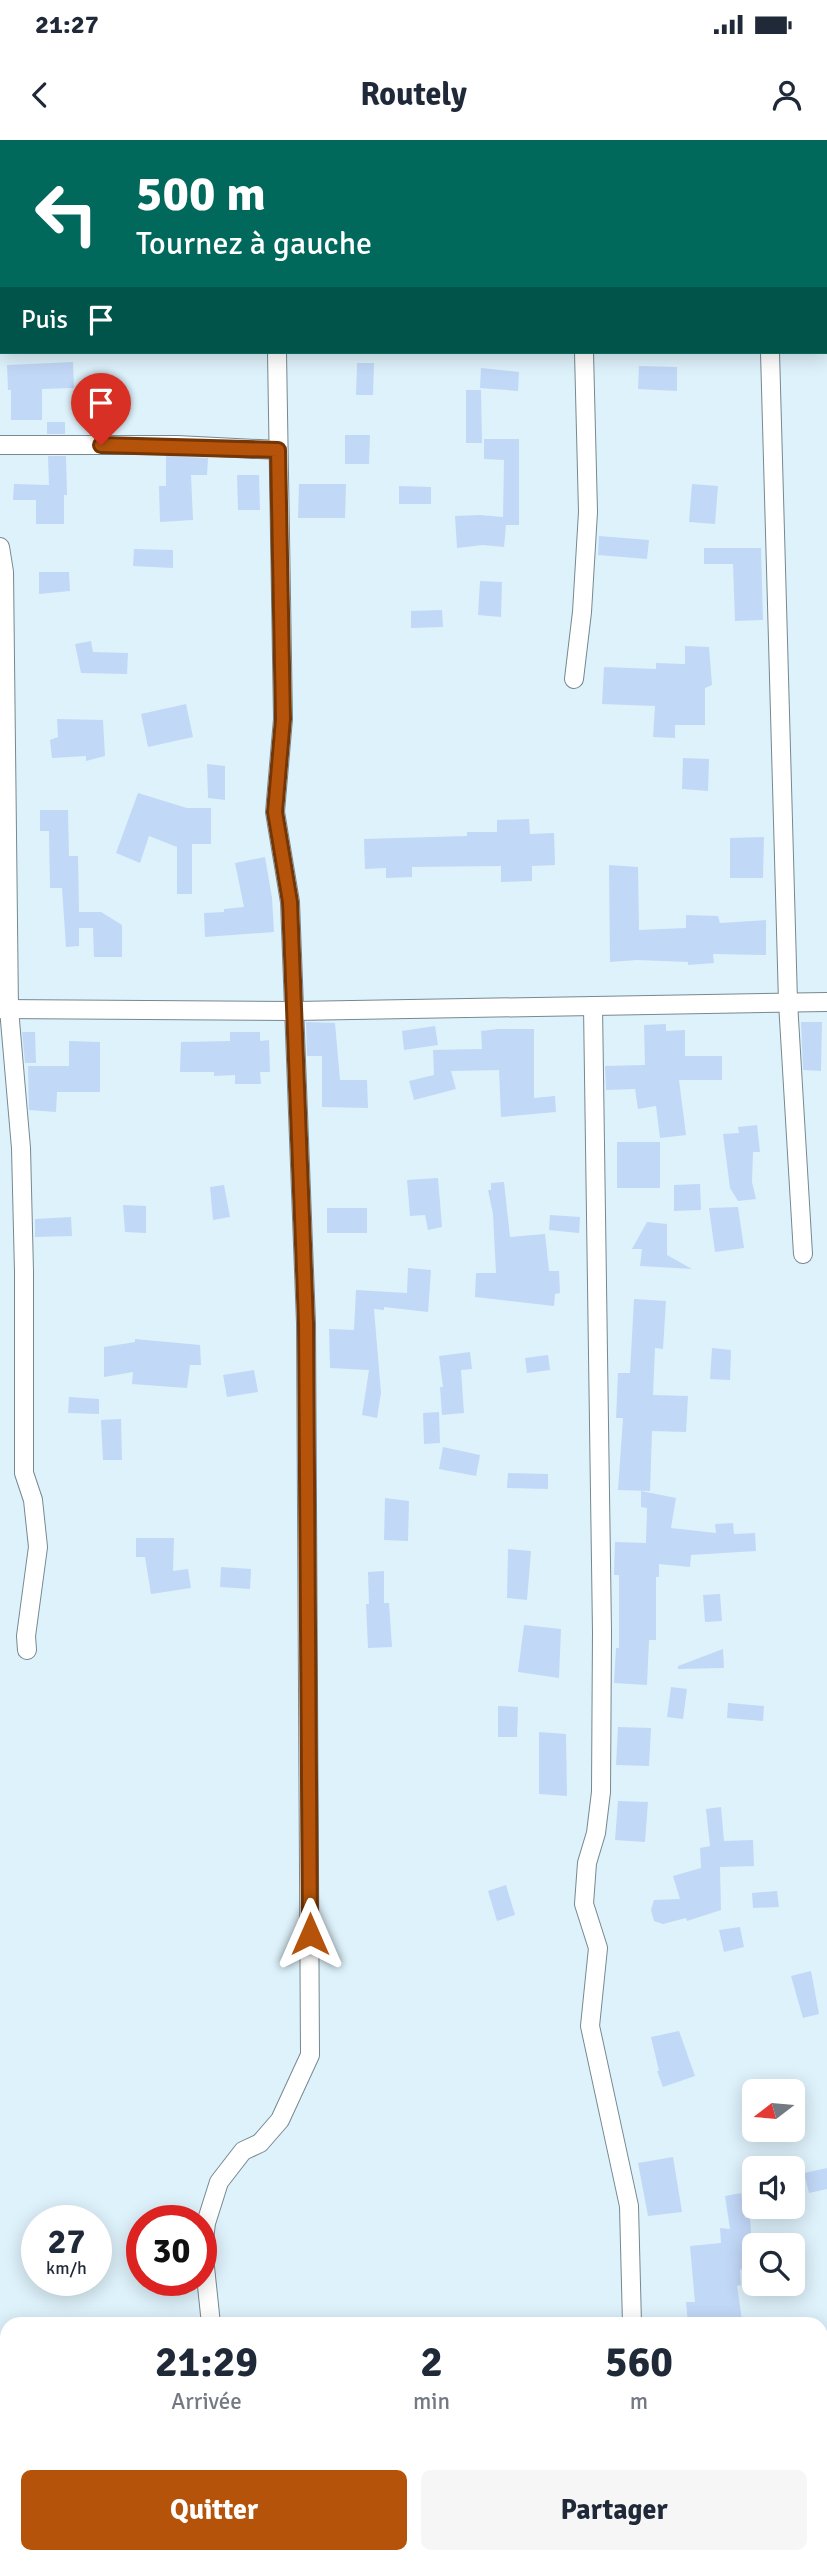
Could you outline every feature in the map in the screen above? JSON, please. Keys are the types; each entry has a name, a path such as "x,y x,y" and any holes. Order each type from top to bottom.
{"street":[{"path":"210,2317 202,2248 205,2223 219,2182 243,2151 260,2144 280,2120 310,2055 306,1323 290,902 275,812 283,719 277,354"},
{"path":"574,679 582,612 588,512 584,354"},
{"path":"770,354 788,1002 803,1254"},
{"path":"0,445 177,445 278,450"},
{"path":"0,547 4,572 5,1009 22,1148 24,1473 33,1500 38,1547 26,1636 27,1650"},
{"path":"5,1009 295,1011 827,1002"},
{"path":"593,1006 602,1632 601,1793 596,1833 587,1863 584,1904 598,1948 590,2026 629,2206 632,2317"}],"building":[{"path":"73,362 74,388 42,389 42,420 11,420 11,390 8,390 7,365"},
{"path":"357,363 374,363 373,395 356,395"},
{"path":"639,366 677,367 677,391 638,389"},
{"path":"481,368 519,372 518,391 480,388"},
{"path":"466,390 481,390 482,443 466,443"},
{"path":"47,422 65,422 65,434 47,434"},
{"path":"345,435 370,435 369,464 345,464"},
{"path":"484,439 519,439 519,525 506,525 504,547 483,545 457,548 455,516 503,517 504,460 484,459"},
{"path":"48,456 66,456 67,495 64,495 64,524 36,524 36,500 13,500 14,484 49,485"},
{"path":"166,456 208,458 207,475 191,475 193,520 160,522 159,486 166,486"},
{"path":"237,475 259,475 260,510 238,510"},
{"path":"299,484 346,484 345,518 298,518"},
{"path":"692,484 718,486 715,524 689,522"},
{"path":"399,486 431,487 431,504 399,504"},
{"path":"599,536 649,540 647,559 598,555"},
{"path":"704,548 761,548 763,620 735,621 733,564 704,564"},
{"path":"134,549 173,550 173,568 133,566"},
{"path":"39,572 69,572 70,591 39,594"},
{"path":"480,581 502,582 501,617 478,615"},
{"path":"442,610 443,627 411,628 411,611"},
{"path":"91,641 93,652 128,653 127,674 81,673 75,644"},
{"path":"685,646 709,647 712,685 705,688 705,725 675,725 675,738 653,737 655,706 602,704 604,667 656,669 656,663 685,664"},
{"path":"186,704 193,737 148,747 141,714"},
{"path":"57,719 103,720 105,756 86,761 86,756 52,758 50,740 58,737"},
{"path":"683,758 709,759 708,791 682,789"},
{"path":"207,764 225,766 225,800 208,798"},
{"path":"138,793 187,808 211,808 211,844 192,844 192,894 177,894 177,847 149,836 140,863 116,853"},
{"path":"40,810 68,810 69,856 78,856 79,912 101,912 122,925 122,957 94,957 93,928 79,928 79,946 66,947 62,888 50,888 49,831 40,831"},
{"path":"529,819 530,834 554,833 555,865 532,866 532,881 501,882 501,866 412,867 412,877 386,878 386,868 365,869 364,839 467,836 467,832 497,832 497,820"},
{"path":"764,837 763,878 730,878 730,838"},
{"path":"265,857 274,932 205,937 204,913 244,907 235,863"},
{"path":"609,865 638,867 639,930 686,928 686,915 718,916 720,923 766,920 766,955 713,954 714,963 688,965 688,962 637,960 610,962"},
{"path":"306,1022 335,1023 340,1080 367,1080 368,1108 322,1107 322,1056 307,1056"},
{"path":"801,1022 822,1022 821,1071 803,1070"},
{"path":"666,1024 666,1031 685,1030 685,1056 722,1056 722,1080 679,1080 686,1135 660,1138 656,1106 638,1109 635,1089 606,1090 605,1066 645,1065 644,1025"},
{"path":"435,1026 438,1045 404,1050 402,1031"},
{"path":"534,1029 534,1098 555,1096 556,1112 501,1117 499,1070 451,1071 456,1089 414,1100 409,1081 434,1075 433,1050 482,1049 481,1031"},
{"path":"22,1032 35,1032 36,1063 25,1063"},
{"path":"230,1032 260,1032 260,1041 269,1040 270,1072 260,1072 261,1084 235,1084 235,1075 214,1076 214,1072 180,1072 181,1042 230,1041"},
{"path":"69,1041 100,1042 100,1092 57,1092 56,1112 29,1110 28,1066 69,1066"},
{"path":"757,1125 760,1152 753,1152 752,1182 756,1199 738,1201 730,1188 723,1134 739,1133 738,1127"},
{"path":"617,1142 660,1142 660,1188 617,1188"},
{"path":"438,1178 442,1227 428,1230 425,1215 410,1216 407,1180"},
{"path":"504,1182 510,1237 545,1234 549,1271 559,1271 560,1293 555,1294 554,1306 475,1297 476,1273 496,1273 493,1214 488,1190 491,1190 491,1183"},
{"path":"700,1184 701,1210 674,1211 674,1185"},
{"path":"224,1185 230,1217 213,1220 210,1187"},
{"path":"123,1205 146,1206 146,1233 125,1232"},
{"path":"738,1207 744,1248 715,1252 709,1208"},
{"path":"327,1208 367,1208 367,1233 327,1233"},
{"path":"550,1215 580,1217 579,1233 549,1230"},
{"path":"71,1217 72,1236 35,1237 35,1219"},
{"path":"647,1222 667,1224 667,1255 692,1269 640,1266 642,1249 632,1249"},
{"path":"408,1268 431,1270 428,1312 384,1307 384,1310 374,1309 381,1393 377,1418 362,1415 369,1370 330,1368 329,1329 354,1330 356,1290 407,1293"},
{"path":"634,1299 666,1301 663,1349 655,1348 653,1395 688,1396 686,1432 652,1431 650,1491 618,1490 623,1418 616,1418 618,1373 630,1373"},
{"path":"135,1339 200,1345 201,1365 190,1365 187,1388 132,1384 133,1372 104,1377 104,1347 135,1342"},
{"path":"712,1348 731,1350 730,1380 710,1379"},
{"path":"470,1352 472,1369 461,1370 464,1413 442,1415 440,1387 443,1387 439,1356"},
{"path":"548,1355 550,1370 527,1373 525,1358"},
{"path":"254,1370 258,1392 227,1397 223,1375"},
{"path":"69,1397 99,1399 99,1414 68,1413"},
{"path":"439,1412 440,1443 424,1444 423,1413"},
{"path":"121,1419 122,1460 103,1460 101,1420"},
{"path":"443,1447 480,1455 476,1476 439,1469"},
{"path":"508,1473 548,1474 548,1489 507,1488"},
{"path":"641,1491 676,1498 671,1528 716,1533 715,1524 733,1523 734,1534 755,1533 756,1551 691,1555 690,1567 659,1564 659,1577 656,1577 656,1640 649,1640 647,1685 614,1683 616,1648 619,1648 619,1575 614,1575 615,1542 646,1543 647,1508 641,1507"},
{"path":"385,1498 409,1501 408,1541 384,1540"},
{"path":"136,1538 174,1538 173,1571 188,1569 191,1588 151,1594 145,1557 136,1557"},
{"path":"508,1549 531,1551 527,1600 507,1598"},
{"path":"221,1567 251,1569 250,1589 220,1587"},
{"path":"384,1571 384,1603 389,1603 392,1647 368,1648 368,1572"},
{"path":"720,1594 722,1621 705,1622 703,1595"},
{"path":"524,1625 561,1629 559,1678 518,1672"},
{"path":"723,1649 724,1668 678,1669 678,1666"},
{"path":"671,1687 687,1689 683,1719 667,1717"},
{"path":"728,1703 764,1706 763,1721 727,1718"},
{"path":"498,1706 518,1707 517,1737 498,1737"},
{"path":"618,1727 651,1728 649,1766 616,1765"},
{"path":"539,1732 566,1734 567,1796 539,1794"},
{"path":"618,1801 648,1802 645,1842 615,1840"},
{"path":"721,1807 724,1841 753,1840 754,1866 720,1867 721,1910 687,1921 686,1918 663,1924 654,1921 651,1910 654,1900 680,1899 673,1876 701,1868 700,1848 710,1846 706,1809"},
{"path":"506,1885 515,1915 497,1921 488,1891"},
{"path":"777,1891 779,1907 753,1908 752,1893"},
{"path":"740,1927 744,1947 724,1952 719,1930"},
{"path":"811,1971 819,2014 803,2018 791,1976"},
{"path":"679,2031 695,2076 663,2087 657,2071 651,2037"},
{"path":"673,2157 682,2212 648,2216 638,2163"},
{"path":"827,2168 827,2189 809,2193 805,2173"},
{"path":"741,2193 742,2219 750,2219 751,2233 742,2233 741,2285 737,2286 742,2317 687,2317 686,2302 695,2302 690,2246 721,2243 720,2228 730,2229 725,2196"}],"route":[{"path":"101,445 177,445 278,450 283,719 275,812 290,902 306,1323 310,1934"}]}
